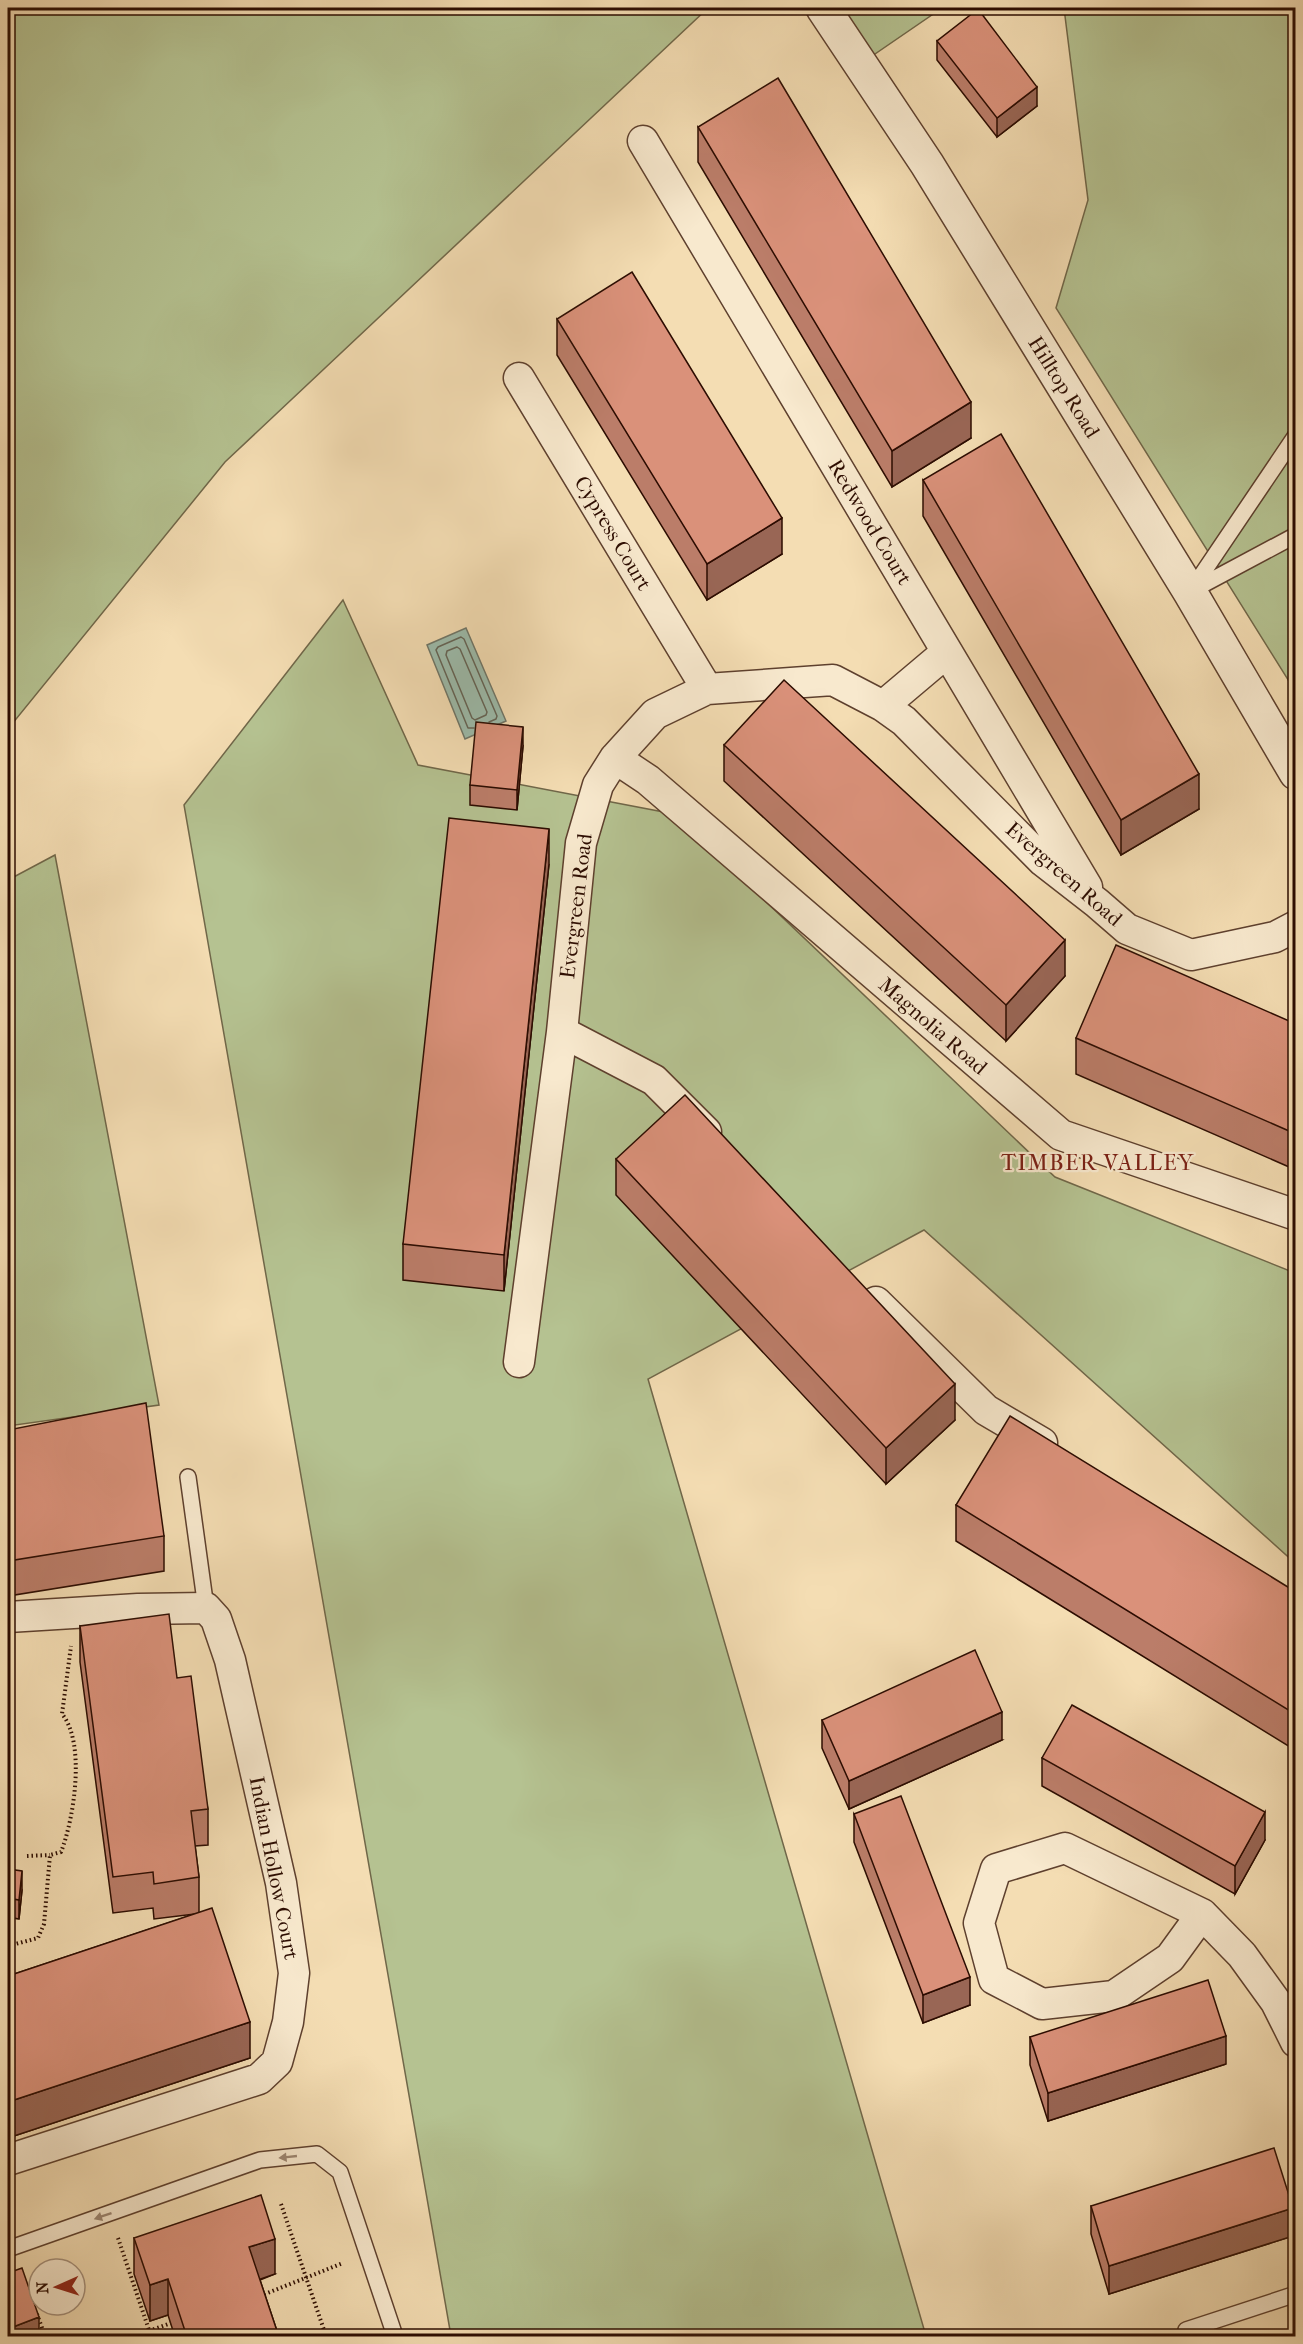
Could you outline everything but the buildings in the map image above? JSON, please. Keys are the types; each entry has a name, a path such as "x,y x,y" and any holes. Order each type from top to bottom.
{"street":[{"name":"Hilltop Road","path":"823,8 927,164 1190,592 1296,773"},
{"name":"Redwood Court","path":"643,141 1097,903"},
{"name":"Cypress Court","path":"519,378 707,689"},
{"path":"883,706 947,652"},
{"name":"Evergreen Road","path":"519,1362 562,1032 581,843 598,785 615,758 655,714 707,689 833,680 883,706 904,721 1043,861 1127,929 1191,955 1275,937 1296,926"},
{"name":"Magnolia Road","path":"615,758 648,780 1061,1135 1296,1215"},
{"path":"562,1032 654,1080 729,1155"},
{"path":"855,1282 986,1410 1067,1458"},
{"path":"8,1617 206,1608"},
{"name":"Indian Hollow Court","path":"8,2160 259,2079 277,2062 288,2022 294,1973 281,1883 230,1660 216,1619 206,1608"},
{"path":"1202,1914 1170,1958 1114,1996 1042,2004 994,1979 979,1923 996,1869 1065,1848 1202,1914 1242,1955 1276,2002 1296,2042"}],"lane":[{"path":"1190,592 1296,435"},
{"path":"1190,592 1296,536"},
{"name":"Indian Hollow Court","path":"188,1477 206,1608"},
{"path":"8,2249 260,2160 317,2154 340,2172 395,2337"},
{"path":"1186,2330 1296,2294"}],"path":[{"path":"27,1856 61,1852 67,1837 77,1760 75,1739 69,1722 63,1714 75,1613"},
{"path":"8,1946 38,1938 44,1924 50,1855"},
{"path":"281,2204 326,2337"},
{"path":"110,2214 150,2334 171,2323"},
{"path":"254,2298 367,2254"},
{"path":"38,2317 45,2337"}],"green space":[{"path":"8,8 708,8 225,462 8,729"},
{"path":"835,8 942,8 872,56"},
{"path":"1064,8 1295,8 1295,691 1056,308 1088,200"},
{"path":"343,600 418,765 674,814 1055,1177 1295,1273 1295,1563 924,1230 648,1379 926,2336 451,2336 184,805"},
{"path":"55,855 159,1405 8,1426 8,880"}],"water":[{"path":"466,628 506,721 465,739 427,645"}],"district":[{"name":"TIMBER VALLEY","path":"1098,1163"}]}
